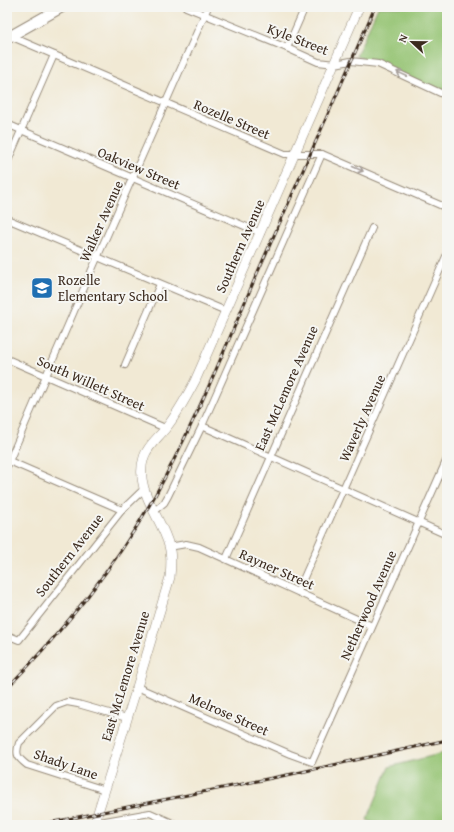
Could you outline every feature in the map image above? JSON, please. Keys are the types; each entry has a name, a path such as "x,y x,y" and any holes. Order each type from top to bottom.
{"main road":[{"path":"9,37 62,7"},
{"name":"Southern Avenue","path":"154,511 144,489 142,473 144,458 149,445 166,428 183,405 261,233 360,7"},
{"name":"East McLemore Avenue","path":"94,824 170,577 171,561 169,547 154,511"}],"street":[{"name":"Kyle Street","path":"186,7 318,62 334,64 351,61 378,64 447,96"},
{"name":"Walker Avenue","path":"8,462 208,7"},
{"path":"287,48 305,7"},
{"name":"Rozelle Street","path":"9,37 285,154 322,154 447,208"},
{"path":"7,163 54,55"},
{"name":"Oakview Street","path":"7,124 261,233"},
{"path":"154,511 164,503 168,496 202,426 322,154"},
{"path":"7,219 226,311"},
{"name":"East McLemore Avenue","path":"226,559 372,228"},
{"name":"Waverly Avenue","path":"298,591 447,254"},
{"path":"125,365 160,284"},
{"name":"South Willett Street","path":"7,360 166,428"},
{"path":"202,426 447,534"},
{"name":"Netherwood Avenue","path":"312,762 447,459"},
{"path":"8,462 122,510"},
{"name":"Southern Avenue","path":"7,635 19,640 122,510 144,489"},
{"name":"Rayner Street","path":"169,547 186,544 199,547 372,626"},
{"name":"Melrose Street","path":"137,687 290,754 312,762"},
{"name":"Shady Lane","path":"105,790 27,765 19,758 16,750 19,743 56,706 67,702 127,718"},
{"path":"94,824 150,814 177,825"}],"green space":[{"path":"378,7 447,7 447,94 356,56"},
{"path":"447,752 447,825 378,825 367,820 389,767"}],"railway":[{"path":"7,688 52,640 93,590 131,536 164,479 212,378 375,7"},
{"path":"38,825 292,774 447,740"}],"place":[{"name":"Rozelle Elementary School","path":"42,288"}]}
